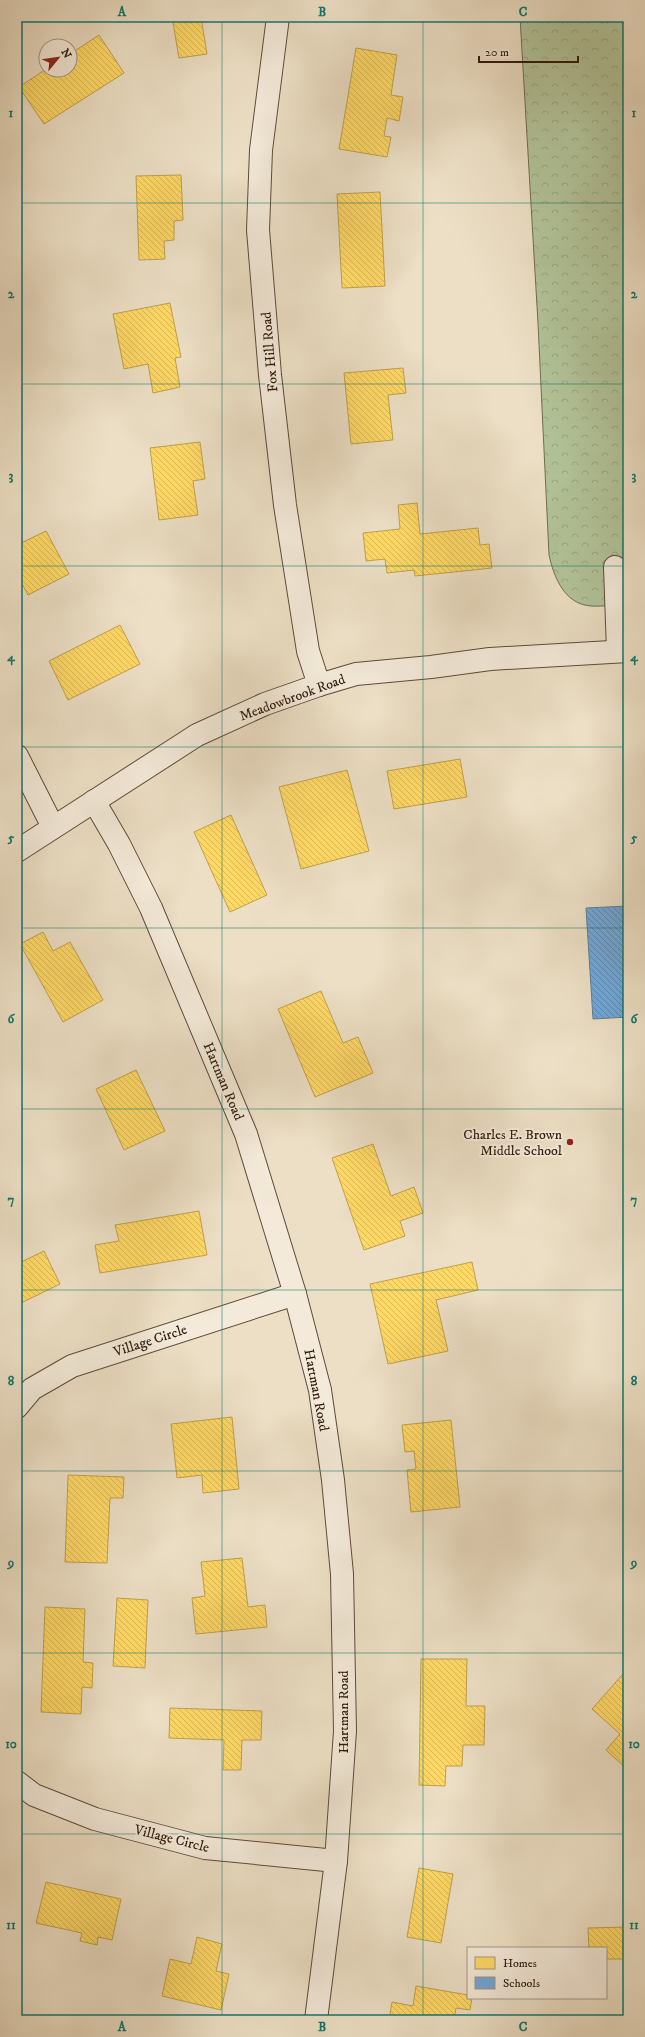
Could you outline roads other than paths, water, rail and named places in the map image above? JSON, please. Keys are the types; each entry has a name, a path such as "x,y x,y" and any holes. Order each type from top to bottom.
{"street":[{"name":"Fox Hill Road","path":"278,17 261,150 258,230 270,375 285,505 308,651 319,685"},
{"path":"615,567 623,651"},
{"name":"Meadowbrook Road","path":"17,851 197,735 265,704 319,685 356,674 431,667 490,659 623,651"},
{"path":"17,756 53,827"},
{"name":"Hartman Road","path":"94,801 119,844 151,908 246,1134 295,1294 320,1390 333,1480 342,1574 345,1731 336,1861 316,2020"},
{"name":"Village Circle","path":"17,1406 32,1390 72,1366 295,1294"},
{"name":"Village Circle","path":"17,1782 34,1795 95,1819 204,1848 336,1861"}],"place":[{"name":"Charles E. Brown Middle School","path":"570,1142"}]}
